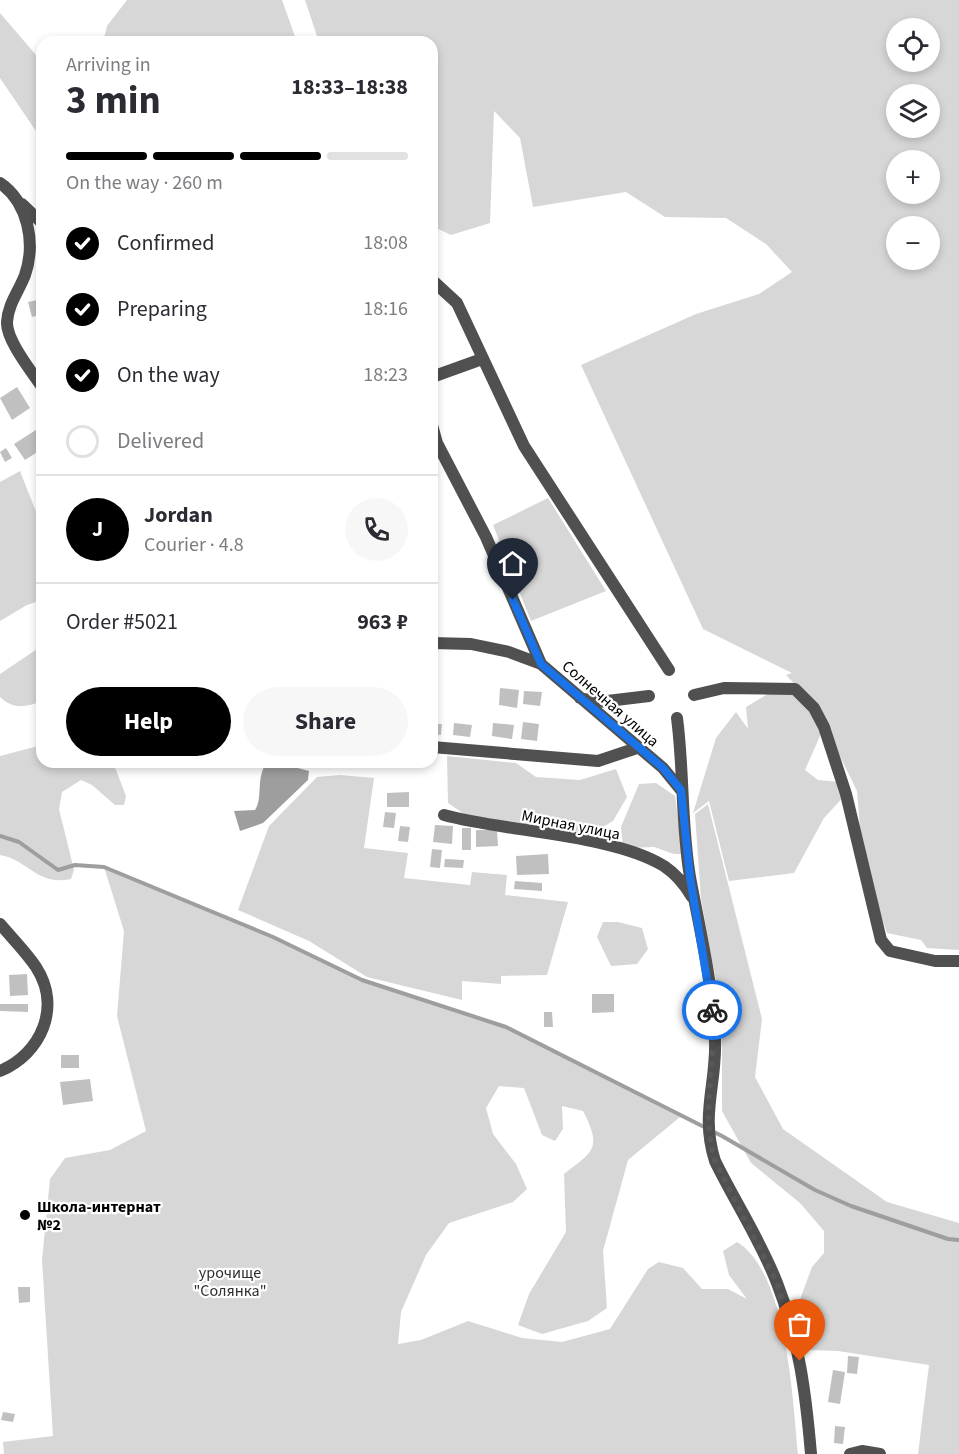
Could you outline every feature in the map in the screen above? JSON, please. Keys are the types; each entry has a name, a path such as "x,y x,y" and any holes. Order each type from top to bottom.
{"street":[{"path":"0,183 36,217"},
{"path":"19,201 29,235 31,258 3,321 21,356 36,378"},
{"path":"438,286 457,303 524,446 669,670"},
{"path":"438,375 482,359"},
{"path":"438,445 486,537 541,664"},
{"name":"Солнечная улица","path":"438,643 471,644 509,652 541,664 576,697 663,768 681,790"},
{"path":"694,695 724,688 795,689 814,708 824,727 846,794 880,940 890,951 935,961 959,961"},
{"path":"576,697 599,702 649,696"},
{"path":"677,718 681,790 690,877 697,904 710,988 715,1041 707,1123 710,1144 715,1161 777,1283 796,1342 804,1379 811,1454"},
{"path":"438,748 598,761 637,748"},
{"name":"Мирная улица","path":"444,815 613,848 648,858 665,867 684,884 697,904"},
{"path":"0,924 36,967 44,982 46,1017 42,1034 34,1048 18,1062 0,1071"},
{"path":"850,1454 862,1451 880,1454"}],"green space":[{"path":"127,0 282,0 295,36 104,36 107,26"},
{"path":"305,0 959,0 959,950 927,948 921,940 887,933 863,865 857,791 816,707 786,675 792,673 703,629 581,365 696,314 759,294 792,272 766,244 726,218 665,217 626,192 533,207 520,138 494,111 490,223 451,235 438,229 438,36 317,36"},
{"path":"0,13 36,55 36,131 0,78"},
{"path":"20,471 36,512 36,602 0,621 0,482"},
{"path":"548,498 606,591 531,621 493,525"},
{"path":"36,650 36,703 15,706 0,697 0,674"},
{"path":"786,689 814,708 824,727 805,770 818,780 840,782 846,794 824,818 794,873 729,881 709,801 693,813 716,738 736,712 748,729 746,707 773,691"},
{"path":"36,747 36,768 115,768 126,796 124,805 115,805 92,785 81,780 62,792 59,809 74,870 71,879 49,879 0,855 0,756"},
{"path":"447,756 516,763 536,777 580,780 616,769 627,797 613,821 589,835 467,816 448,803"},
{"path":"340,775 374,778 364,848 408,853 404,878 470,885 472,872 507,875 505,895 568,902 547,975 501,976 501,984 462,981 462,1000 367,977 309,941 238,910 269,826 317,777"},
{"path":"656,783 675,796 683,854 674,854 654,847 623,848 621,827 639,784"},
{"path":"708,804 762,1019 755,1077 783,1129 887,1202 959,1223 959,1454 918,1454 929,1365 838,1351 808,1350 795,1313 812,1267 824,1253 824,1231 800,1203 751,1163 722,1111 722,1013 701,899 695,814"},
{"name":"урочище \"Солянка\"","path":"104,867 273,937 362,980 506,1027 680,1117 628,1160 603,1251 607,1308 588,1321 542,1334 518,1325 529,1294 566,1232 564,1174 588,1154 592,1148 592,1133 583,1111 562,1106 563,1129 555,1141 542,1135 524,1088 499,1086 486,1108 493,1134 516,1164 527,1189 513,1202 449,1223 426,1255 401,1312 398,1344 421,1340 468,1321 522,1338 562,1342 610,1329 648,1269 659,1262 683,1268 702,1289 728,1289 747,1299 729,1275 723,1251 737,1242 754,1258 767,1280 777,1308 790,1371 798,1454 4,1454 3,1442 53,1436 42,1260 50,1179 65,1158 110,1150 146,1131 117,1016 124,931"},
{"path":"603,922 618,922 642,928 648,949 637,964 611,966 597,937"}],"shaded area":[{"path":"264,768 298,768 309,771 308,780 263,823 240,831 234,811 255,810 259,801"}],"building":[{"path":"36,300 36,316 32,317 28,302"},
{"path":"17,387 30,408 12,420 0,398"},
{"path":"36,430 36,453 25,460 14,444"},
{"path":"6,448 12,458 5,462 0,452"},
{"path":"500,688 519,690 517,708 499,705"},
{"path":"524,691 542,692 540,706 523,704"},
{"path":"523,722 539,724 537,741 521,739"},
{"path":"454,723 472,725 470,737 453,735"},
{"path":"493,723 514,725 512,739 492,736"},
{"path":"438,724 442,724 441,735 438,735"},
{"path":"409,792 409,807 387,807 387,793"},
{"path":"385,812 396,813 394,828 383,827"},
{"path":"435,825 453,826 452,844 433,842"},
{"path":"400,826 410,827 408,842 398,841"},
{"path":"462,828 471,828 471,850 462,850"},
{"path":"476,830 497,830 498,846 476,847"},
{"path":"432,849 442,850 440,868 430,867"},
{"path":"548,854 549,874 517,875 516,856"},
{"path":"445,859 464,860 463,868 444,867"},
{"path":"515,881 542,883 542,891 514,889"},
{"path":"27,974 28,995 10,996 9,975"},
{"path":"592,994 614,994 614,1012 592,1013"},
{"path":"0,1004 28,1004 28,1012 0,1011"},
{"path":"544,1012 552,1012 553,1027 544,1027"},
{"path":"61,1055 79,1055 79,1068 61,1068"},
{"path":"90,1079 93,1101 63,1105 60,1082"},
{"path":"18,1287 30,1287 30,1302 19,1303"},
{"path":"848,1356 859,1357 857,1374 847,1373"},
{"path":"833,1370 845,1372 840,1404 828,1402"},
{"path":"3,1412 15,1414 13,1422 1,1420"},
{"path":"835,1426 845,1427 843,1444 834,1443"}],"waterway":[{"path":"0,836 19,842 58,870 75,865 104,867 273,937 362,980 506,1027 722,1136 815,1190 851,1206 948,1239 959,1240"}],"way so far":[{"path":"712,1010 715,1041 708,1102 707,1123 710,1144 715,1161 759,1243 777,1283 800,1361"}],"place":[{"name":"Школа-интернат №2","path":"25,1215"}],"route":[{"path":"513,600 541,664 591,710 663,768 681,790 690,877 697,904 712,1010"}]}
